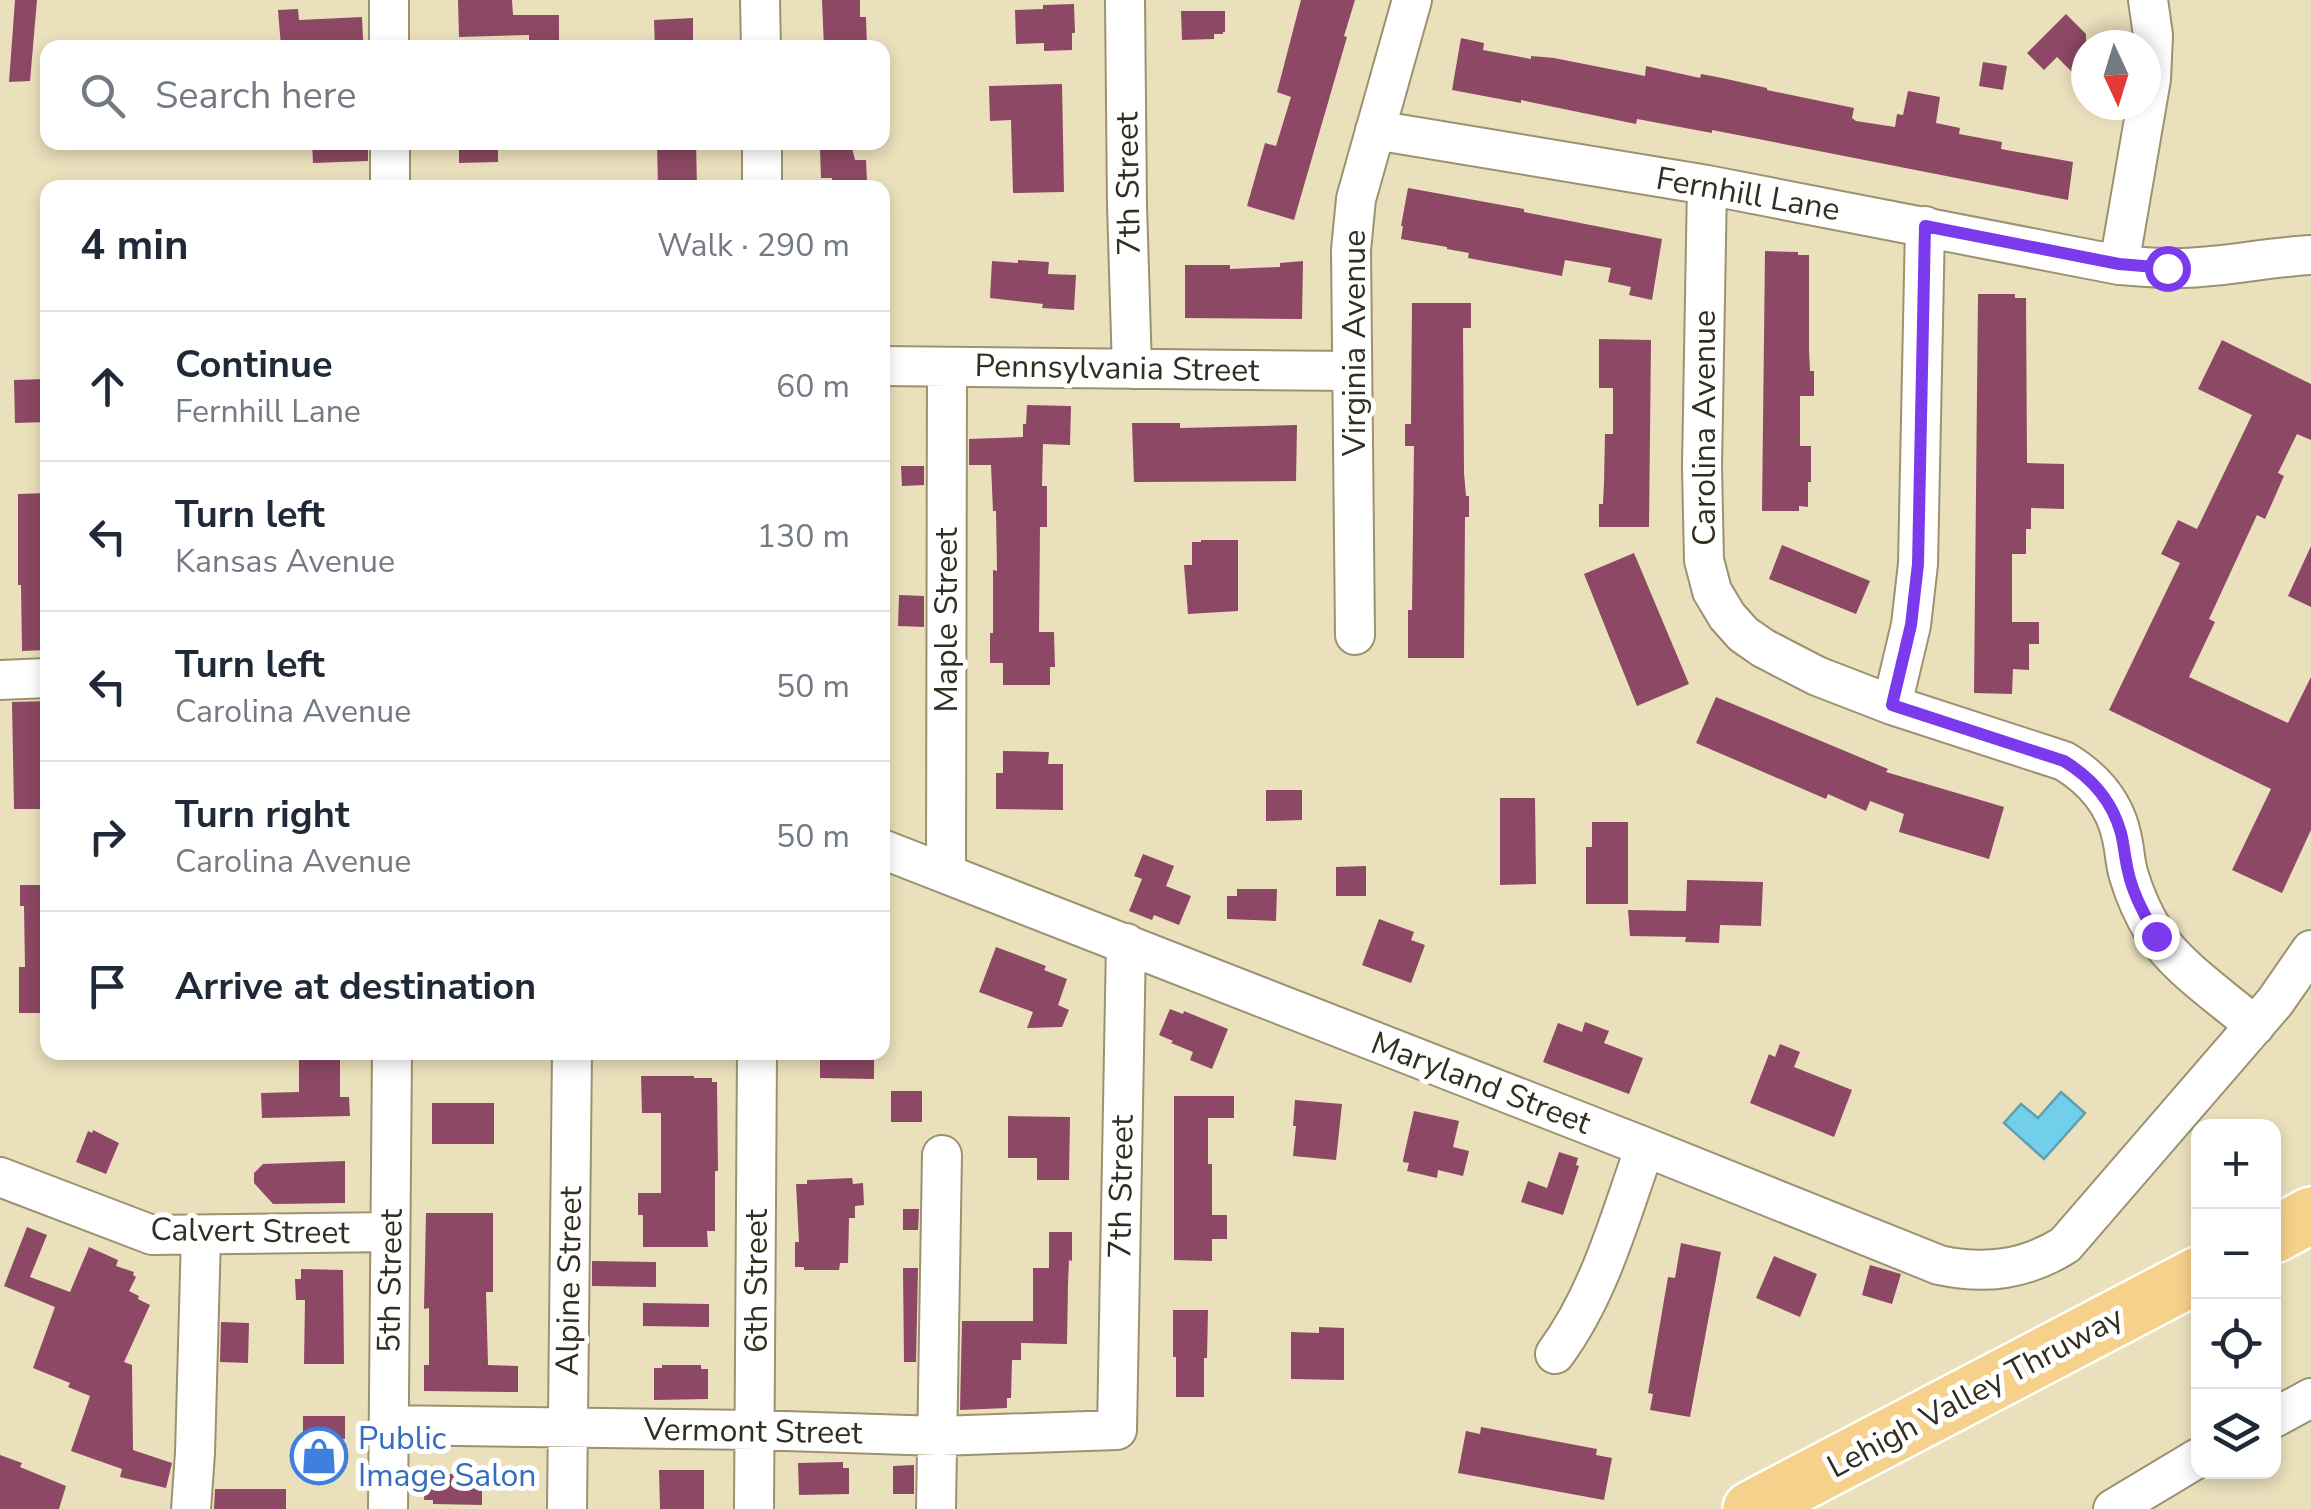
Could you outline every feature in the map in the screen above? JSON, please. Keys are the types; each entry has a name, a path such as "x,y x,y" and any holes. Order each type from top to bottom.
{"highway":[{"path":"2281,1231 2311,1215"},
{"path":"2281,1269 2311,1253"},
{"name":"Lehigh Valley Thruway","path":"1751,1509 2191,1278"},
{"name":"Lehigh Valley Thruway","path":"1820,1509 2191,1317"}],"street":[{"path":"389,0 389,40"},
{"path":"760,0 761,40"},
{"name":"7th Street","path":"1126,0 1132,368"},
{"name":"Virginia Avenue","path":"1355,635 1351,250 1356,199 1412,0"},
{"path":"2119,264 2150,79 2153,35 2148,0"},
{"name":"Fernhill Lane","path":"1376,130 1706,186 2119,264 2188,268 2311,255"},
{"path":"390,150 390,180"},
{"path":"762,150 762,180"},
{"name":"Carolina Avenue","path":"1706,186 1704,560 1712,592 1727,616 1763,648 1817,676 1892,705 2064,761 2085,774 2114,811 2138,903 2156,936 2177,959 2256,1026"},
{"path":"1892,705 1911,625 1918,564 1925,226"},
{"name":"Pennsylvania Street","path":"890,366 1352,371"},
{"name":"Maple Street","path":"946,873 948,366"},
{"path":"0,680 40,678"},
{"name":"Maryland Street","path":"890,852 1940,1265 1966,1271 2017,1267 2065,1246 2256,1026 2311,950"},
{"name":"7th Street","path":"1117,1430 1126,943"},
{"name":"5th Street","path":"388,1509 392,1060"},
{"name":"Alpine Street","path":"568,1509 572,1060"},
{"name":"6th Street","path":"754,1509 757,1060"},
{"path":"1556,1354 1590,1298 1645,1147"},
{"path":"936,1509 942,1155"},
{"name":"Calvert Street","path":"0,1176 152,1235 390,1232"},
{"path":"191,1509 201,1236"},
{"path":"2281,1414 2311,1398"},
{"name":"Vermont Street","path":"388,1426 939,1436 1117,1430"},
{"path":"2113,1509 2191,1462"}],"water":[{"path":"2061,1092 2085,1113 2044,1159 2004,1123 2021,1104 2038,1118"}],"building":[{"path":"15,0 37,0 30,81 9,82"},
{"path":"458,0 512,0 513,15 559,15 559,40 529,40 529,35 459,37"},
{"path":"822,0 860,0 860,17 866,17 867,40 824,40"},
{"path":"1301,0 1355,0 1294,220 1247,206 1265,143 1276,146 1291,97 1277,92"},
{"path":"1074,4 1072,50 1044,51 1044,43 1016,44 1015,10"},
{"path":"298,9 299,20 362,17 363,40 280,40 278,10"},
{"path":"1181,11 1225,11 1225,32 1214,34 1214,39 1182,40"},
{"path":"2066,14 2082,30 2071,30 2071,71 2057,57 2044,70 2027,53"},
{"path":"693,18 693,40 655,40 654,20"},
{"path":"1461,38 1484,43 1483,50 1531,59 1554,58 1645,76 1646,66 1700,78 1701,74 1722,78 1854,108 1852,118 1856,121 1895,127 1897,114 1903,115 1908,91 1940,97 1936,123 1960,128 1959,134 2002,142 2001,149 2073,162 2068,200 1712,130 1637,119 1636,124 1452,90"},
{"path":"1983,62 2007,66 2003,90 1979,86"},
{"path":"1062,84 1064,192 1013,193 1011,120 990,121 989,86"},
{"path":"312,150 368,150 368,161 313,163"},
{"path":"459,150 498,150 498,162 459,163"},
{"path":"657,150 696,150 697,180 658,180"},
{"path":"820,150 852,150 855,160 866,160 867,180 821,178"},
{"path":"1408,188 1662,239 1652,300 1629,295 1631,287 1608,282 1611,268 1565,260 1562,276 1468,258 1469,253 1401,239"},
{"path":"1765,251 1809,255 1809,349 1814,396 1800,396 1800,446 1811,446 1811,482 1808,507 1799,506 1799,511 1762,511"},
{"path":"992,261 1049,262 1048,274 1076,275 1074,310 990,298"},
{"path":"1303,261 1302,319 1185,318 1185,265 1230,265 1230,269 1280,267 1280,263"},
{"path":"1978,294 2015,294 2015,298 2026,298 2027,463 2064,464 2064,509 2031,508 2026,554 2012,554 2012,622 2039,622 2039,644 2029,644 2029,670 2013,669 2012,694 1974,693"},
{"path":"1412,303 1471,303 1471,328 1463,328 1464,473 1469,496 1469,517 1465,517 1464,658 1408,658 1414,446 1405,446 1405,424 1411,424"},
{"path":"1599,339 1651,340 1649,527 1599,527 1605,434 1613,434 1613,388 1599,388"},
{"path":"2222,340 2311,384 2311,440 2297,434 2278,473 2284,476 2265,519 2257,515 2209,619 2215,622 2189,677 2288,723 2311,677 2311,830 2282,893 2232,870 2271,789 2109,710 2180,563 2161,554 2178,520 2197,529 2252,415 2198,389"},
{"path":"40,379 40,422 15,423 14,380"},
{"path":"1027,405 1071,406 1070,445 1043,444 1042,486 1047,486 1047,527 1040,527 1039,632 1054,632 1055,667 1050,667 1050,685 1003,685 1003,663 990,663 993,570 997,571 991,465 969,465 969,439 1023,437"},
{"path":"1132,423 1180,423 1180,428 1297,425 1296,481 1134,482"},
{"path":"901,466 924,466 924,485 902,486"},
{"path":"40,493 40,650 22,651 18,494"},
{"path":"1238,540 1238,611 1188,614 1184,565 1192,565 1192,542"},
{"path":"1782,545 1870,581 1856,614 1769,579"},
{"path":"2311,546 2311,607 2288,596"},
{"path":"1634,553 1689,684 1637,706 1584,574"},
{"path":"899,595 924,596 924,627 898,626"},
{"path":"1716,697 1888,769 1886,772 2004,807 1989,859 1899,832 1904,814 1870,801 1866,811 1828,794 1826,799 1696,743"},
{"path":"40,701 40,809 14,809 12,702"},
{"path":"1003,751 1049,752 1048,764 1063,764 1063,810 996,809 996,773 1003,773"},
{"path":"1266,790 1302,790 1302,820 1266,821"},
{"path":"1500,798 1535,798 1536,884 1500,885"},
{"path":"1592,822 1628,822 1628,904 1586,904 1586,847 1592,847"},
{"path":"1143,854 1174,866 1166,886 1191,896 1179,925 1129,911 1142,879 1134,876"},
{"path":"1366,866 1366,896 1336,896 1336,867"},
{"path":"1687,880 1763,882 1761,926 1720,925 1719,943 1685,942 1686,937 1630,936 1628,910 1686,911"},
{"path":"20,885 40,885 40,1013 19,1013 19,967 25,967 24,906 20,906"},
{"path":"1237,889 1277,889 1276,921 1227,919 1227,896 1237,896"},
{"path":"1379,919 1414,932 1411,940 1425,945 1411,983 1362,965"},
{"path":"996,947 1046,966 1044,970 1067,979 1058,1005 1069,1010 1062,1027 1027,1028 1033,1012 979,992"},
{"path":"1170,1009 1228,1029 1212,1069 1190,1060 1193,1052 1159,1035"},
{"path":"1585,1022 1609,1031 1604,1043 1643,1058 1629,1094 1543,1062 1558,1023 1582,1032"},
{"path":"1780,1044 1800,1052 1794,1067 1852,1090 1834,1137 1750,1103 1769,1054 1775,1057"},
{"path":"299,1060 340,1060 340,1097 349,1097 350,1116 262,1118 261,1093 299,1092"},
{"path":"820,1060 874,1060 874,1079 820,1078"},
{"path":"641,1076 694,1076 717,1082 715,1231 707,1231 708,1247 643,1247 638,1193 661,1193 661,1113 642,1113"},
{"path":"891,1091 922,1091 922,1122 891,1122"},
{"path":"1174,1096 1234,1096 1234,1118 1208,1118 1212,1215 1227,1215 1227,1239 1212,1239 1212,1261 1174,1260"},
{"path":"1295,1100 1342,1104 1336,1160 1293,1156"},
{"path":"432,1103 494,1103 494,1144 432,1144"},
{"path":"1414,1111 1459,1121 1453,1147 1469,1151 1463,1176 1438,1170 1437,1178 1407,1171 1409,1163 1403,1160"},
{"path":"1008,1116 1070,1117 1069,1180 1037,1180 1037,1158 1008,1158"},
{"path":"88,1131 119,1143 106,1174 76,1162"},
{"path":"1559,1152 1578,1158 1579,1166 1563,1215 1521,1202 1528,1181 1547,1188"},
{"path":"345,1161 345,1203 273,1204 254,1183 254,1173 263,1164"},
{"path":"852,1178 853,1184 863,1183 864,1205 855,1206 855,1218 849,1218 848,1263 840,1263 839,1270 795,1267 795,1242 799,1242 796,1184"},
{"path":"903,1209 919,1209 918,1230 903,1230"},
{"path":"426,1213 493,1213 493,1292 486,1292 488,1365 518,1366 518,1392 424,1391 424,1365 429,1365 429,1308 424,1309"},
{"path":"27,1227 47,1235 30,1277 70,1292 89,1247 118,1260 116,1266 134,1272 136,1277 129,1291 150,1305 124,1362 132,1365 133,1450 172,1463 166,1488 120,1477 122,1469 71,1451 90,1396 33,1368 55,1307 4,1286"},
{"path":"1049,1232 1072,1232 1067,1344 1021,1343 1021,1360 1012,1360 1007,1408 960,1410 962,1321 1033,1321 1033,1268 1049,1268"},
{"path":"1681,1243 1721,1252 1690,1417 1650,1410 1653,1394 1648,1393 1668,1277 1675,1278"},
{"path":"1774,1256 1817,1274 1800,1317 1756,1298"},
{"path":"592,1261 656,1262 656,1287 592,1286"},
{"path":"1870,1265 1901,1274 1892,1304 1862,1295"},
{"path":"903,1268 918,1268 916,1362 904,1362"},
{"path":"301,1269 343,1270 344,1364 304,1364 305,1300 296,1300 295,1279 301,1279"},
{"path":"643,1303 709,1304 709,1327 643,1326"},
{"path":"1173,1310 1208,1310 1204,1397 1176,1397"},
{"path":"221,1322 249,1323 248,1363 220,1362"},
{"path":"1319,1327 1344,1328 1344,1380 1291,1379 1291,1332 1319,1333"},
{"path":"701,1365 701,1369 708,1369 708,1399 654,1400 654,1368"},
{"name":"Public Image Salon","path":"303,1416 345,1416 345,1439 336,1439 336,1473 303,1474"},
{"path":"1481,1427 1597,1449 1596,1455 1612,1458 1604,1500 1458,1473 1466,1431 1480,1434"},
{"path":"0,1455 66,1486 59,1509 0,1509"},
{"path":"843,1462 843,1468 849,1468 849,1494 799,1495 798,1463"},
{"path":"914,1465 914,1494 893,1494 893,1466"},
{"path":"659,1470 704,1470 704,1509 660,1509"},
{"path":"425,1474 482,1474 482,1505 433,1504 433,1500 424,1500"},
{"path":"215,1489 286,1489 286,1509 214,1509"}],"place":[{"name":"Public Image Salon","path":"319,1456"}],"route":[{"path":"2156,936 2138,903 2114,811 2085,774 2064,761 1892,705 1911,625 1918,564 1925,226 2119,264 2167,268"}]}
